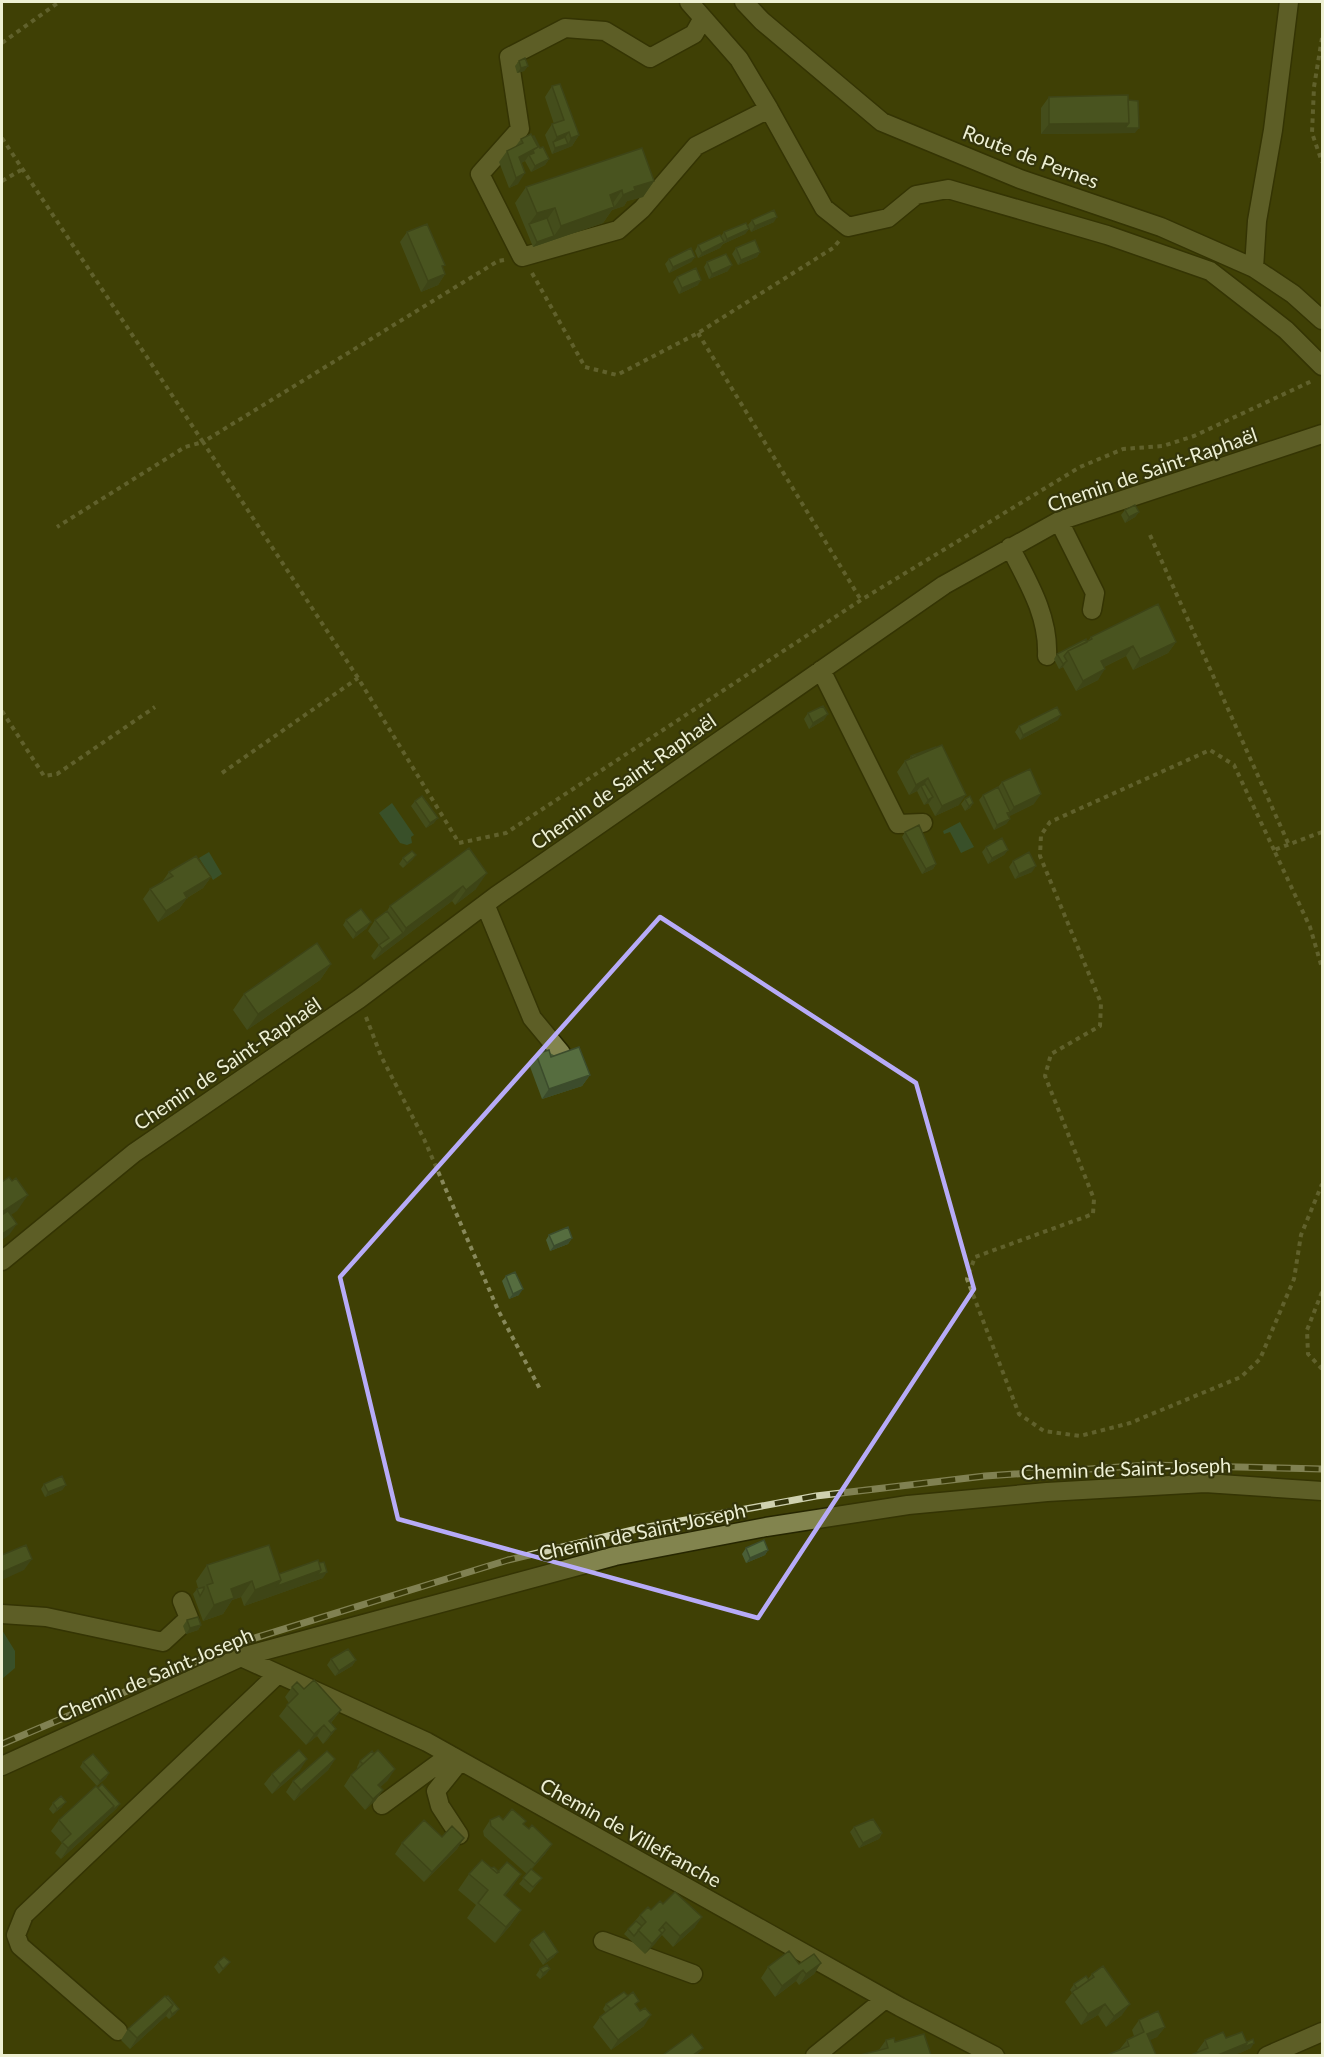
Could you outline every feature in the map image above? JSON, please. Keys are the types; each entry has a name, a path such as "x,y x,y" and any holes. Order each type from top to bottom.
{"street":[{"path":"689,2 739,60 770,109 824,208 848,227 888,218 916,195 948,189 1107,234 1210,271 1286,330 1323,366"},
{"name":"Route de Pernes","path":"744,2 762,21 882,122 1020,179 1161,226 1254,268 1293,294 1323,320"},
{"path":"1254,268 1257,221 1273,130 1289,2"},
{"path":"703,18 694,34 650,58 605,31 565,28 510,57 520,129 480,174 522,257 618,230 642,209 696,146 770,109"},
{"name":"Chemin de Saint-Raphaël","path":"2,1261 134,1153 359,999 485,904 944,585 1059,521 1323,434"},
{"path":"1059,521 1095,593 1092,610"},
{"path":"1010,547 1032,590 1048,633 1047,656"},
{"path":"821,670 898,824 923,823"},
{"path":"485,904 532,1018 561,1053"},
{"name":"Chemin de Saint-Joseph","path":"2,1766 241,1657 615,1556 766,1527 908,1505 1047,1492 1205,1483 1323,1491"},
{"path":"2,1614 46,1617 163,1642 189,1618 182,1601"},
{"name":"Chemin de Villefranche","path":"241,1657 455,1758 885,1999 994,2055"},
{"path":"118,2031 20,1946 16,1935 24,1915 278,1674"},
{"path":"382,1805 455,1758"},
{"path":"455,1758 436,1791 440,1806 459,1835"},
{"path":"603,1941 693,1974"},
{"path":"815,2055 885,1999"},
{"path":"1267,2055 1323,2032"}],"path":[{"path":"2,43 58,2"},
{"path":"1323,38 1314,87 1312,133 1323,162"},
{"path":"2,138 358,678 459,843 506,833 861,600 1080,467 1123,449 1163,446 1194,436 1323,376"},
{"path":"2,181 21,170"},
{"path":"57,527 185,447 203,442 498,261 522,257 585,367 617,375 698,333 833,248 848,227"},
{"path":"698,333 861,600"},
{"path":"1150,535 1289,845"},
{"path":"222,773 358,678"},
{"path":"2,711 44,776 57,774 155,707"},
{"path":"1323,968 1310,927 1234,765 1210,750 1050,822 1041,835 1040,856 1101,1003 1100,1026 1052,1054 1045,1076 1094,1199 1093,1214 975,1257 967,1279 1019,1414 1044,1431 1080,1436 1130,1423 1241,1377 1260,1359 1294,1279 1301,1235 1323,1184"},
{"path":"1274,850 1323,832"},
{"path":"359,999 381,1056 424,1139 498,1310 541,1391"},
{"path":"1323,1292 1307,1330 1308,1354 1323,1369"}],"highlighted area":[{"path":"660,917 916,1083 974,1289 758,1618 398,1519 340,1277"}],"shaded area":[{"path":"392,803 414,835 411,837 412,843 407,845 400,843 379,813"},
{"path":"960,822 974,847 961,853 950,832 944,834 943,831"},
{"path":"209,852 222,874 213,880 199,858"},
{"path":"2,1630 15,1651 15,1668 2,1679"}],"building":[{"path":"525,58 528,66 521,68 519,61"},
{"path":"560,84 579,135 571,138 569,132 557,137 552,124 564,120 552,86"},
{"path":"1128,95 1129,123 1049,124 1049,97"},
{"path":"1128,100 1138,101 1139,128 1125,128 1129,123"},
{"path":"531,134 538,147 519,157 525,173 516,178 507,151 523,143 521,139"},
{"path":"534,136 549,159 535,166 529,155 534,153 533,150 538,147"},
{"path":"565,137 568,144 555,148 553,142"},
{"path":"642,148 654,181 634,187 635,190 623,195 622,190 610,195 614,207 561,226 555,208 537,213 526,187"},
{"path":"774,210 777,217 755,226 752,220"},
{"path":"547,218 554,236 537,242 529,224"},
{"path":"746,223 749,229 727,239 724,232"},
{"path":"427,224 445,265 442,266 445,274 428,281 407,232"},
{"path":"720,235 724,242 702,253 698,245"},
{"path":"755,240 760,252 741,260 736,248"},
{"path":"691,248 695,257 673,267 669,259"},
{"path":"726,254 732,265 712,274 707,262"},
{"path":"696,268 701,280 682,288 677,277"},
{"path":"1135,505 1139,512 1129,517 1125,510"},
{"path":"1158,604 1176,642 1140,659 1133,646 1101,661 1105,669 1083,681 1068,651"},
{"path":"1086,639 1087,642 1068,651 1064,656 1067,661 1063,664 1057,654"},
{"path":"823,706 828,714 813,723 808,713"},
{"path":"1057,707 1061,715 1023,735 1019,726"},
{"path":"942,745 966,795 942,806 928,778 916,785 905,761"},
{"path":"936,747 912,758 911,756"},
{"path":"1030,769 1041,794 1014,807 1002,782"},
{"path":"925,784 933,797 928,800 921,786"},
{"path":"998,787 1010,812 1007,813 1010,819 997,825 983,795"},
{"path":"422,796 438,818 430,823 415,801"},
{"path":"970,796 973,803 969,806 965,799"},
{"path":"919,825 936,864 926,869 905,832"},
{"path":"1002,838 1008,850 992,858 986,847"},
{"path":"469,848 487,873 466,890 463,886 406,928 390,906"},
{"path":"412,851 416,855 407,863 403,858"},
{"path":"1029,852 1036,866 1019,874 1013,861"},
{"path":"196,856 211,877 184,893 187,898 166,911 150,889 173,876 169,872"},
{"path":"361,909 371,922 356,933 346,920"},
{"path":"387,911 403,933 382,949 379,945 389,938 375,920"},
{"path":"317,943 331,964 258,1014 244,994"},
{"path":"579,1047 590,1075 549,1089 536,1054 549,1050 551,1057"},
{"path":"9,1177 12,1181 16,1178 28,1195 2,1212 2,1182"},
{"path":"8,1211 17,1224 2,1234 2,1215"},
{"path":"568,1227 572,1238 554,1246 549,1235"},
{"path":"515,1272 523,1289 513,1294 506,1276"},
{"path":"62,1476 66,1485 48,1492 44,1484"},
{"path":"764,1540 768,1550 750,1558 746,1548"},
{"path":"26,1545 32,1559 2,1572 2,1555"},
{"path":"269,1545 281,1580 255,1590 252,1581 231,1589 234,1598 214,1605 207,1585 213,1583 207,1565"},
{"path":"318,1560 321,1570 277,1586 281,1580 279,1574"},
{"path":"324,1562 327,1572 317,1575 321,1570 319,1563"},
{"path":"204,1587 204,1589 200,1596 197,1589"},
{"path":"198,1617 201,1625 190,1628 187,1620"},
{"path":"348,1649 356,1660 339,1671 331,1659"},
{"path":"314,1680 341,1710 329,1721 336,1729 331,1733 324,1725 314,1734 287,1705 298,1694 292,1687 297,1682 304,1689"},
{"path":"299,1750 307,1759 280,1784 272,1774"},
{"path":"378,1750 395,1769 378,1785 383,1790 373,1799 351,1775"},
{"path":"327,1751 335,1759 301,1790 293,1781"},
{"path":"372,1751 374,1754 363,1764 360,1761"},
{"path":"93,1754 109,1773 100,1781 83,1762"},
{"path":"102,1784 120,1804 111,1811 114,1806 98,1788"},
{"path":"96,1786 114,1806 68,1848 62,1842 71,1834 59,1820"},
{"path":"61,1796 66,1802 57,1809 53,1803"},
{"path":"512,1809 526,1821 523,1824 529,1829 532,1825 552,1844 535,1864 491,1826 490,1820 499,1816 503,1820"},
{"path":"873,1819 882,1833 863,1843 854,1827"},
{"path":"424,1820 442,1837 452,1826 464,1838 432,1872 402,1843"},
{"path":"482,1860 497,1873 507,1862 521,1874 504,1895 521,1910 506,1927 478,1903 488,1890 469,1874"},
{"path":"531,1869 542,1878 533,1887 523,1878"},
{"path":"675,1892 702,1917 680,1936 666,1922 659,1930 662,1933 652,1944 638,1930 646,1922 640,1915 648,1907 651,1910 660,1901 663,1904"},
{"path":"636,1921 642,1926 634,1936 628,1929"},
{"path":"544,1931 558,1952 547,1960 532,1940"},
{"path":"789,1951 799,1964 814,1954 821,1963 806,1974 803,1970 782,1986 768,1967"},
{"path":"224,1957 230,1962 223,1969 218,1962"},
{"path":"547,1965 550,1969 543,1973 540,1969"},
{"path":"1103,1966 1130,2004 1114,2016 1105,2004 1088,2014 1072,1992 1094,1977 1092,1974"},
{"path":"1086,1976 1089,1980 1077,1989 1074,1984"},
{"path":"624,1992 628,1996 611,2009 606,2004"},
{"path":"633,1992 639,2001 635,2004 640,2011 645,2008 651,2015 618,2040 600,2017"},
{"path":"165,1996 173,2005 137,2038 128,2029"},
{"path":"168,1996 179,2009 172,2014 170,2010 173,2005 166,1997"},
{"path":"1158,2011 1165,2027 1147,2034 1156,2055 1107,2055 1129,2046 1127,2040 1144,2032 1139,2020"},
{"path":"1223,2032 1226,2038 1242,2032 1247,2043 1218,2055 1191,2055 1208,2048 1205,2040"},
{"path":"692,2034 703,2048 693,2055 663,2055"},
{"path":"924,2034 931,2055 860,2055 888,2048 886,2040 894,2038 895,2042"},
{"path":"1253,2039 1254,2043 1244,2047 1247,2042"}],"railway":[{"path":"2,1744 245,1641 508,1560 637,1529 816,1496 985,1476 1149,1465 1322,1469"}]}
